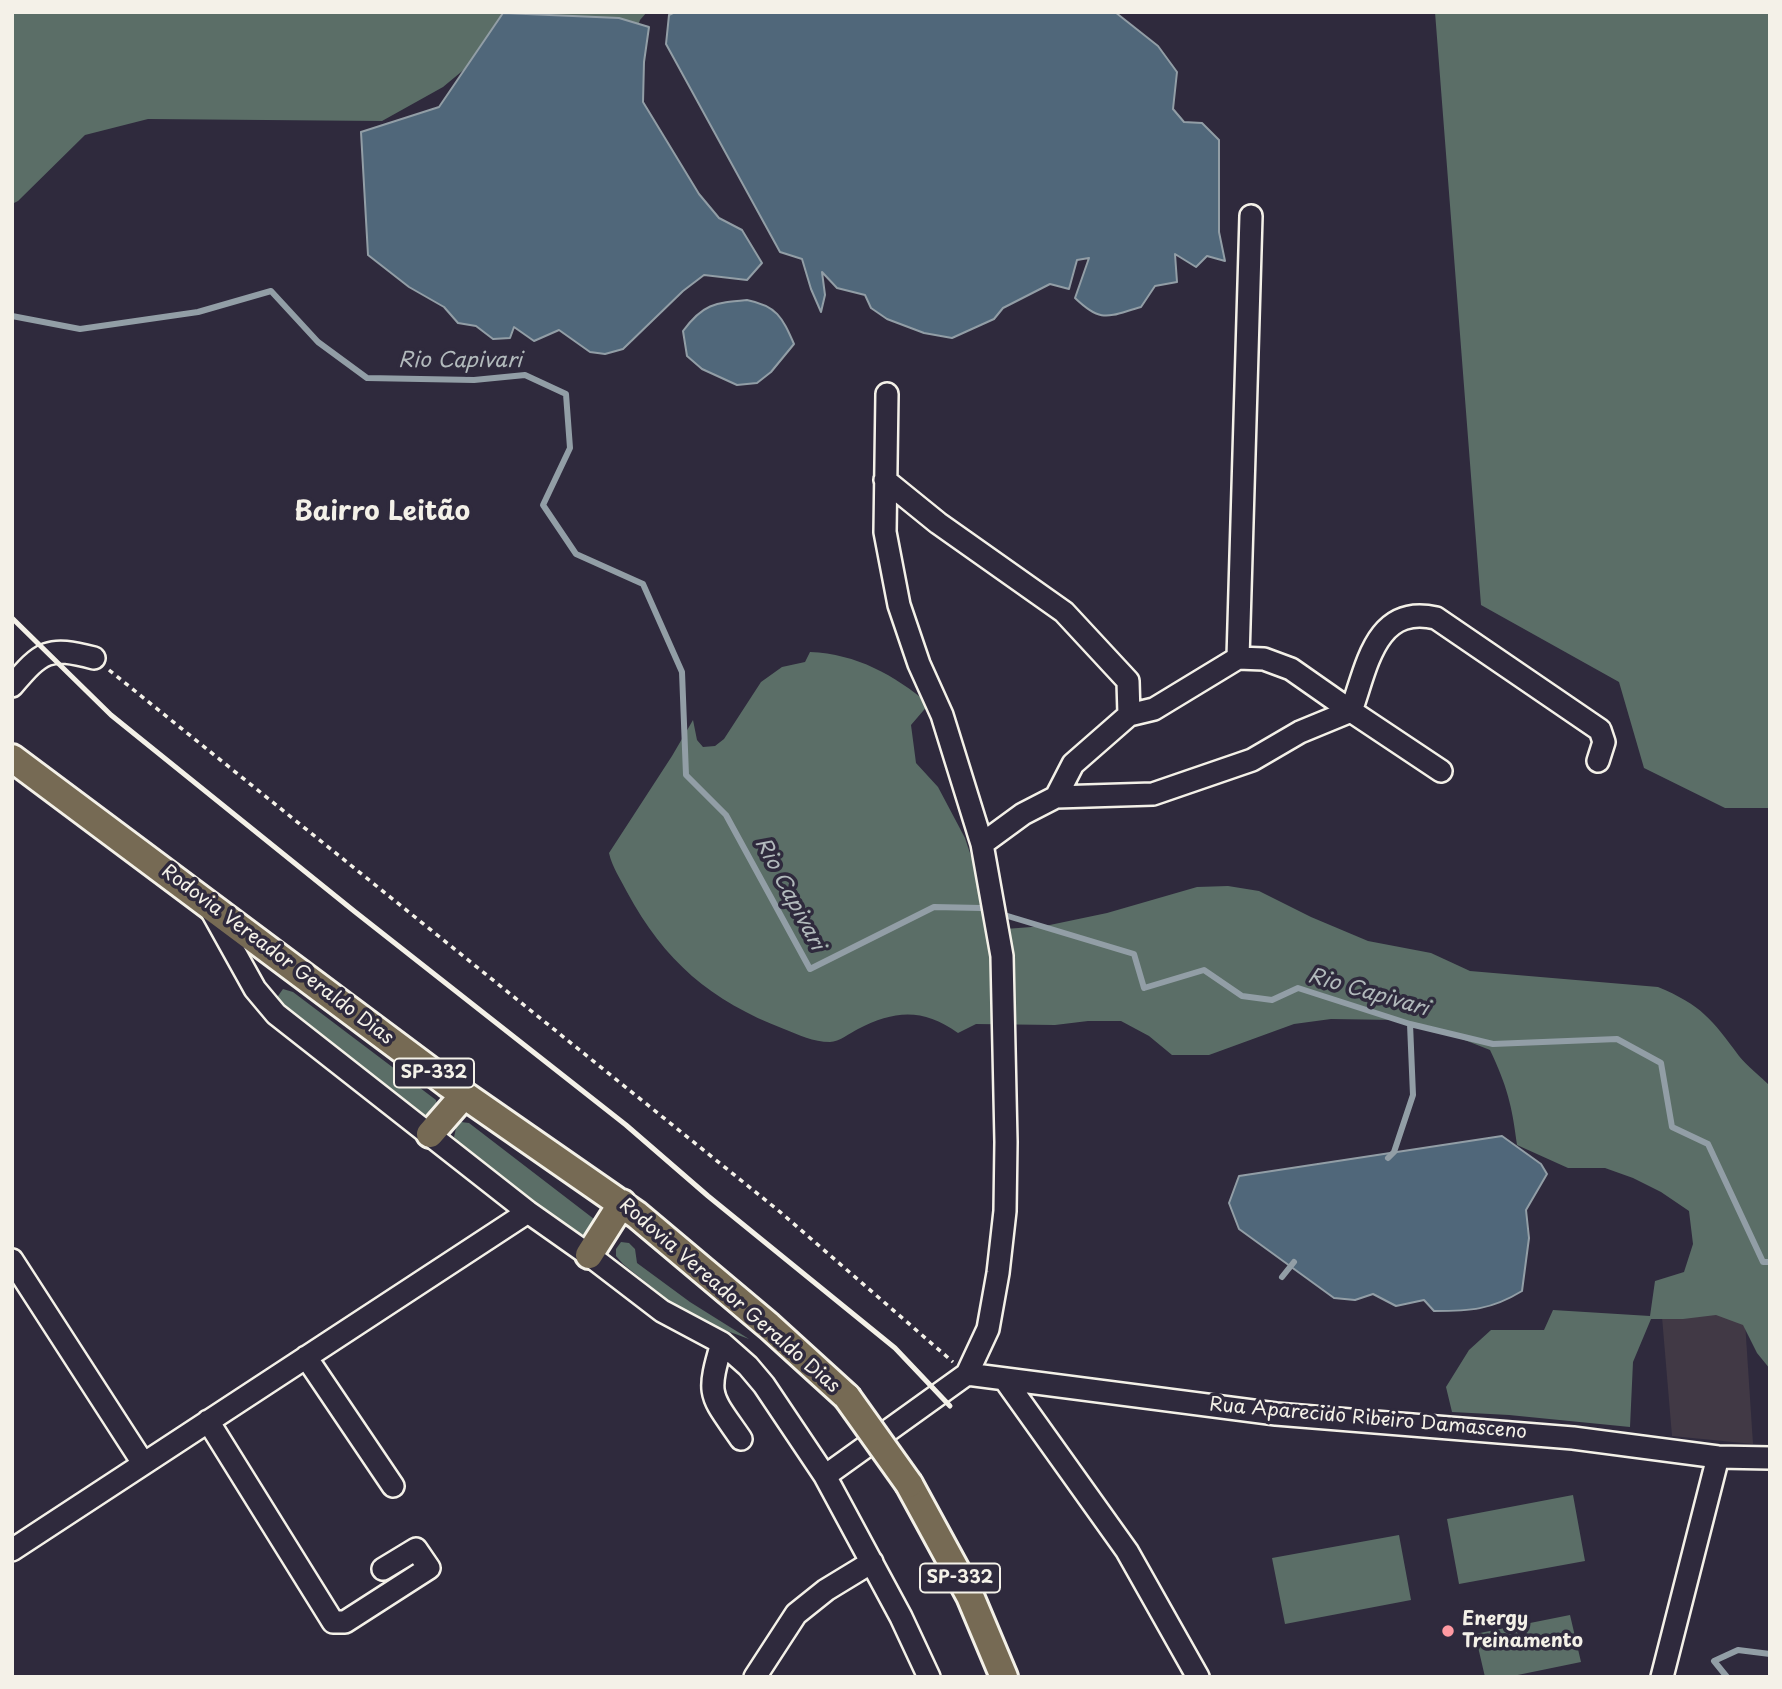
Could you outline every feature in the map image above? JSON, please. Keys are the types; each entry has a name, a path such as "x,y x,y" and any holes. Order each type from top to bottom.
{"main road":[{"name":"Rodovia Vereador Geraldo Dias","path":"12,758 464,1095 622,1203 769,1326 847,1397 909,1484 970,1596 1004,1677"},
{"path":"430,1134 464,1095"},
{"path":"590,1255 622,1203"}],"street":[{"path":"1238,658 1251,216"},
{"path":"825,1476 962,1378 988,1329 1006,1211 1002,956 982,844 942,715 919,664 899,605 885,532 887,394"},
{"path":"885,480 939,523 1064,612 1128,681 1129,715"},
{"path":"982,844 1023,814 1056,797 1153,794 1252,760 1300,732 1351,710 1379,635 1396,621 1417,614 1436,618 1600,730 1604,742 1598,761"},
{"path":"12,686 47,652 69,651 94,658"},
{"path":"1056,797 1073,764 1129,715 1154,709 1238,658 1264,659 1291,670 1441,771"},
{"path":"206,902 255,989 275,1014 527,1212 590,1255 662,1311 722,1343 748,1366 764,1385 825,1476 872,1562 929,1677"},
{"path":"12,1550 527,1212"},
{"path":"12,1260 143,1463"},
{"path":"722,1343 711,1385 714,1400 741,1439"},
{"path":"306,1357 393,1486"},
{"name":"Rua Aparecido Ribeiro Damasceno","path":"962,1378 1005,1380 1276,1414 1573,1438 1718,1457 1770,1458"},
{"path":"1005,1380 1127,1550 1198,1677"},
{"path":"208,1421 333,1622 345,1622 429,1568 416,1549 383,1569"},
{"path":"1662,1677 1718,1457"},
{"path":"755,1677 796,1614 826,1590 872,1562"}],"path":[{"path":"94,658 779,1210 962,1378"}],"shaded area":[{"path":"1743,1291 1753,1444 1672,1436 1660,1293"}],"green space":[{"path":"12,12 647,12 640,20 630,50 478,58 443,87 382,121 148,119 85,135 12,204"},
{"path":"1435,12 1770,12 1770,808 1725,808 1644,768 1619,682 1481,605"},
{"path":"810,652 844,657 874,668 929,704 911,725 916,763 938,787 965,838 992,919 1005,929 1045,926 1107,913 1197,887 1228,886 1259,891 1368,941 1431,953 1470,971 1658,987 1695,1007 1713,1023 1742,1060 1770,1086 1770,1369 1757,1353 1743,1325 1716,1315 1651,1319 1633,1362 1630,1427 1452,1412 1446,1387 1469,1350 1491,1330 1544,1330 1553,1310 1650,1316 1655,1281 1684,1272 1693,1244 1689,1211 1661,1192 1605,1168 1568,1168 1517,1145 1508,1096 1490,1050 1429,1026 1397,1020 1331,1019 1294,1024 1209,1055 1172,1055 1149,1036 1121,1021 1055,1025 976,1024 958,1033 933,1019 909,1014 884,1018 830,1042 806,1038 758,1018 712,992 692,976 657,939 627,892 609,853 693,720 697,740 703,747 715,746 724,739 761,682 782,667 805,662"},
{"path":"283,989 293,992 436,1100 438,1111 431,1117 422,1117 278,1005 278,996"},
{"path":"461,1122 469,1123 594,1219 597,1230 589,1237 571,1230 458,1143 454,1137"},
{"path":"621,1242 629,1243 635,1249 637,1263 690,1302 749,1339 689,1317 623,1264 616,1256 616,1249"},
{"path":"1573,1495 1585,1561 1459,1584 1447,1519"},
{"path":"1399,1535 1411,1600 1285,1624 1272,1558"},
{"path":"1570,1615 1581,1662 1508,1677 1485,1677 1475,1634"}],"water":[{"path":"675,12 1115,12 1158,46 1177,72 1173,109 1184,122 1202,123 1219,140 1219,232 1225,261 1207,256 1196,267 1175,254 1177,282 1155,286 1141,307 1106,316 1092,312 1075,298 1089,258 1077,260 1069,289 1050,284 1003,308 994,319 952,338 924,333 887,319 871,308 865,295 837,288 822,272 825,295 821,312 802,259 780,252 666,44 669,15"},
{"path":"503,13 619,18 649,27 644,62 643,102 699,194 719,218 742,230 762,263 747,280 704,275 683,291 623,349 605,354 590,352 559,330 534,341 514,327 510,338 493,339 476,326 458,323 444,307 409,287 368,255 361,132 439,107"},
{"path":"747,300 772,309 786,327 794,344 771,372 757,383 737,385 702,369 687,356 683,331 697,315 710,306"},
{"path":"1502,1136 1541,1164 1547,1174 1526,1210 1529,1238 1522,1291 1490,1306 1469,1310 1434,1311 1424,1300 1396,1306 1373,1294 1355,1300 1334,1298 1239,1229 1229,1203 1239,1176"}],"waterway":[{"name":"Rio Capivari","path":"12,316 80,329 198,312 271,291 318,342 367,378 474,380 525,375 566,394 570,448 543,505 576,554 643,584 682,672 686,775 726,815 810,969 934,907 981,908 990,911"},
{"name":"Rio Capivari","path":"1001,914 1134,954 1144,988 1204,970 1242,996 1272,1000 1298,988 1410,1024 1493,1044 1617,1039 1661,1063 1672,1127 1708,1144 1763,1262 1770,1262"},
{"path":"1388,1158 1394,1152 1413,1095 1410,1024"},
{"path":"1282,1277 1294,1262"},
{"path":"1727,1677 1714,1661 1738,1650 1770,1654"}],"railway":[{"path":"12,618 111,715 626,1125 708,1196 895,1348 950,1406"}],"place":[{"name":"Energy Treinamento","path":"1448,1631"}],"district":[{"name":"Bairro Leitão","path":"382,513"}]}
